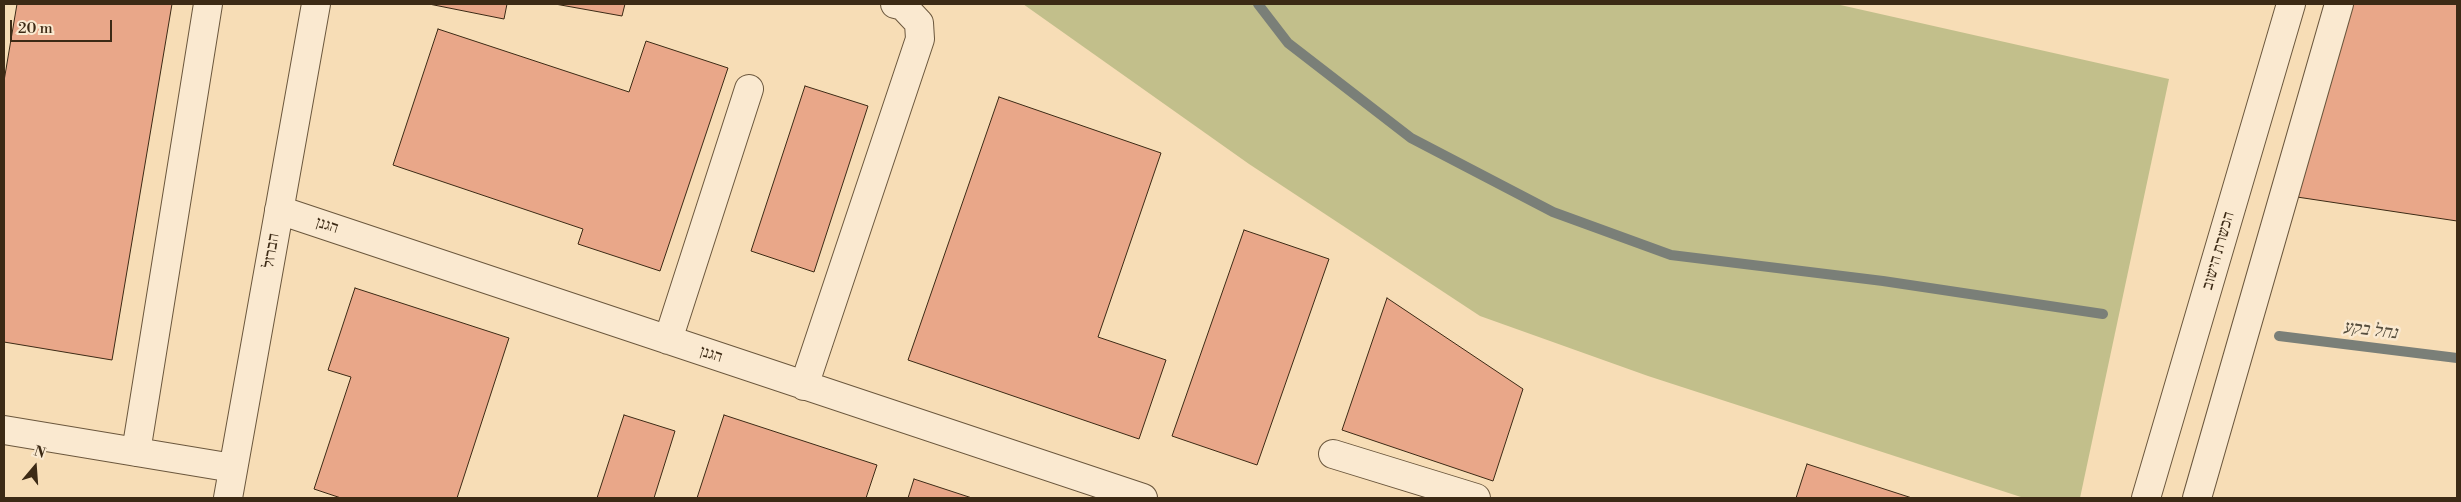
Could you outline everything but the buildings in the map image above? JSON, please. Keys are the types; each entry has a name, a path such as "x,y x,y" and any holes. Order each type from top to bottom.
{"street":[{"path":"136,452 208,4"},
{"name":"הברזל","path":"228,498 316,4"},
{"path":"804,386 920,40 919,23 902,6 895,4"},
{"name":"הכשרת הישוב","path":"2146,498 2291,4"},
{"path":"2197,498 2339,4"},
{"path":"668,340 750,89"},
{"name":"הגנן","path":"279,210 1143,498"},
{"path":"4,430 233,468"},
{"path":"1334,454 1418,490 1476,498"}],"shaded area":[{"path":"1023,4 1836,4 2169,79 2080,498 2024,498 1648,376 1480,316 1249,164"}],"waterway":[{"path":"1258,4 1288,43 1411,138 1553,212 1671,255 1883,281 2103,314"},
{"name":"נחל בקע","path":"2279,336 2457,358"}]}
